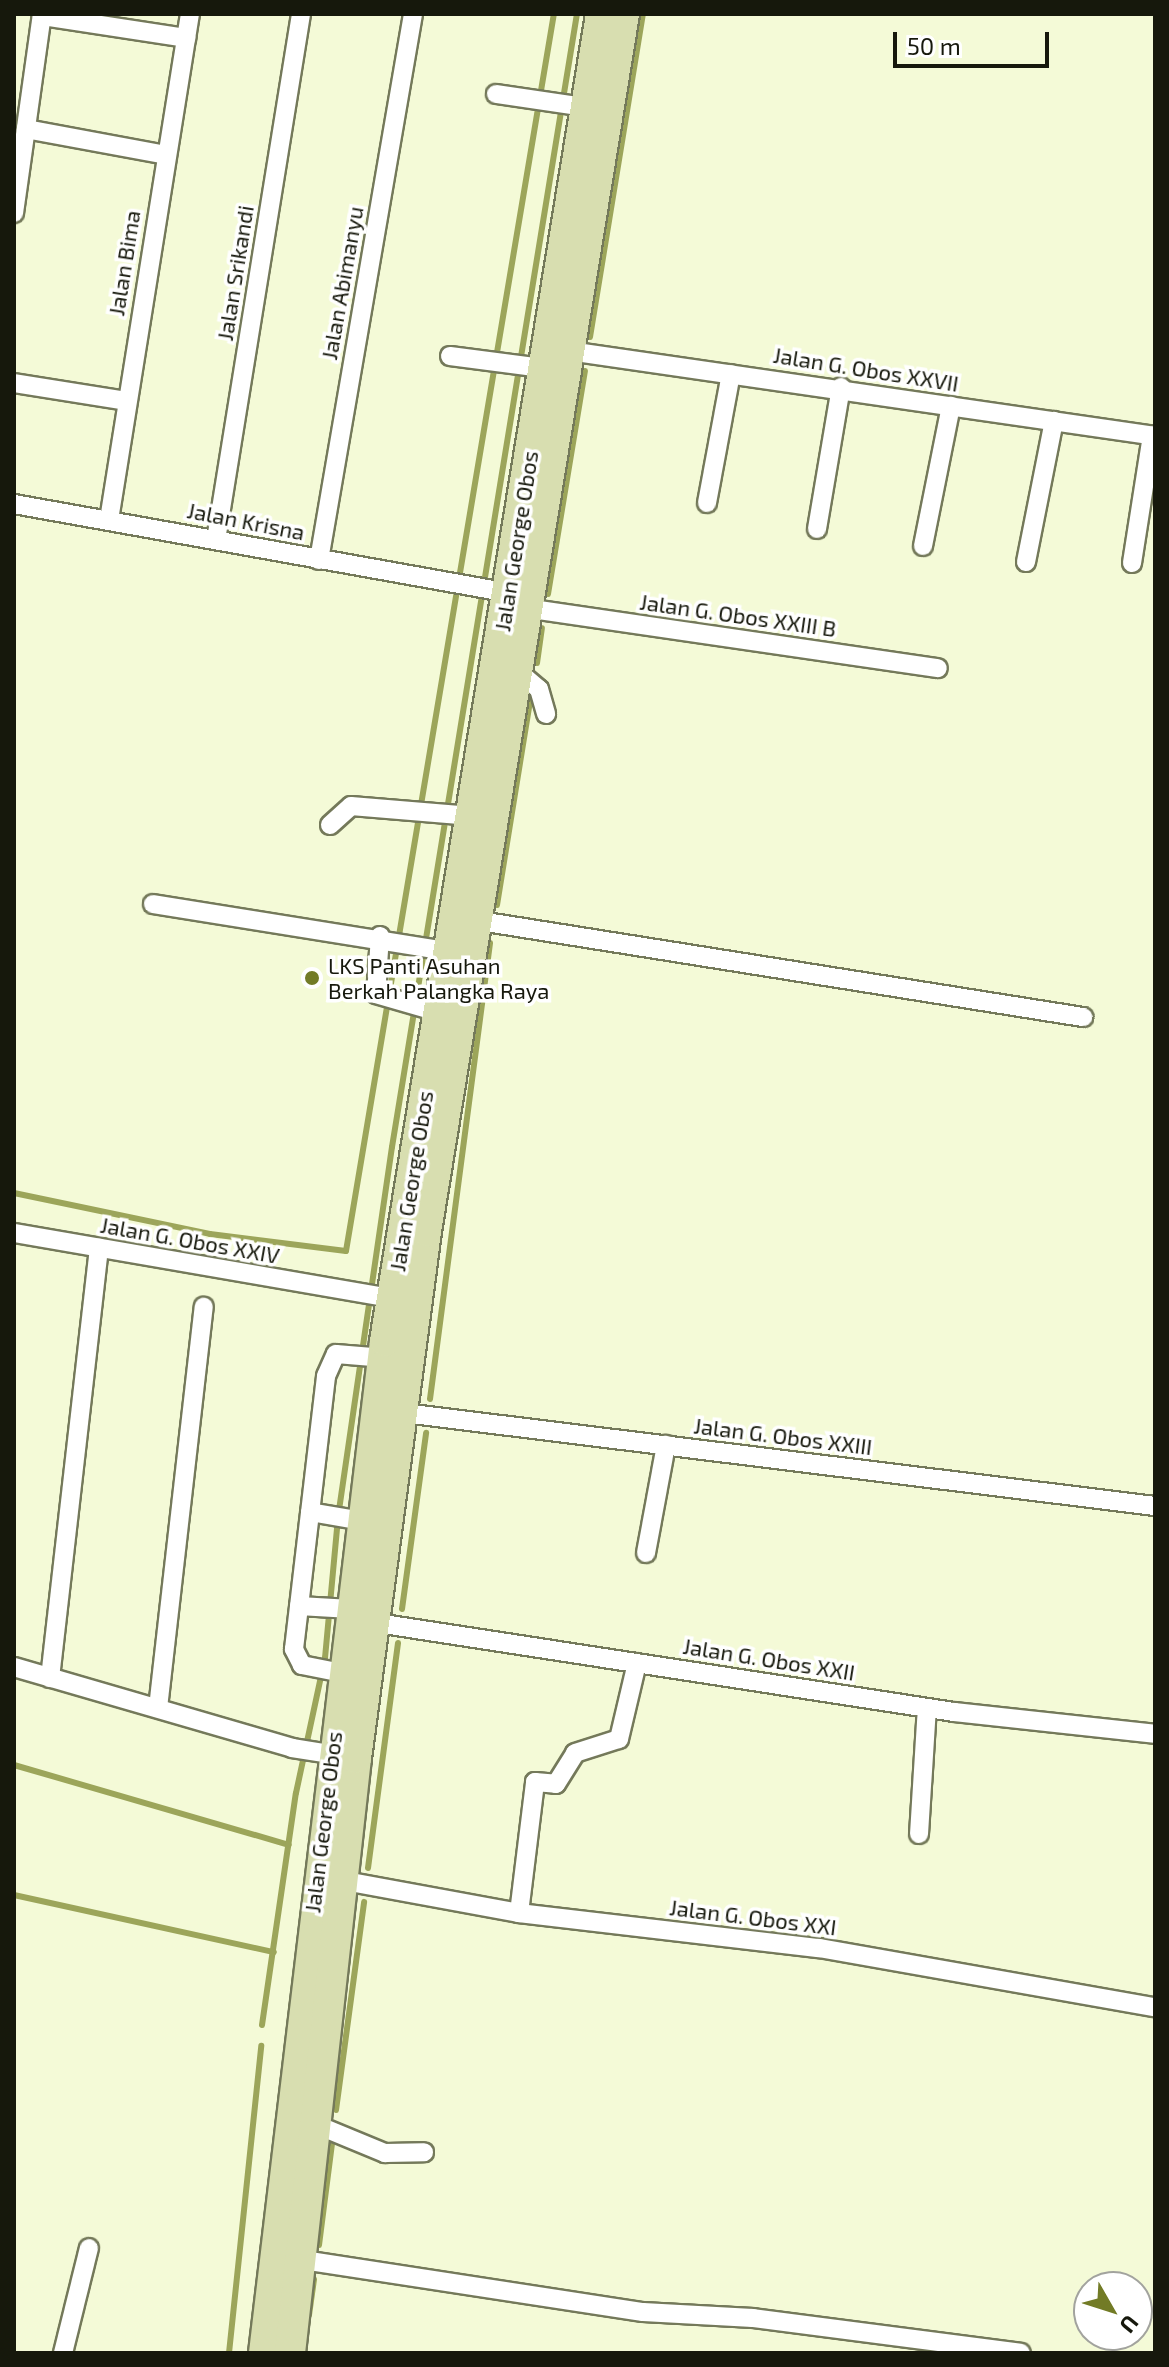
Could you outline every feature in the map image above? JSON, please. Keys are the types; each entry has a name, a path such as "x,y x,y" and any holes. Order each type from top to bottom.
{"main road":[{"name":"Jalan George Obos","path":"264,2353 334,1755 345,1612 346,1518 371,1355 397,1300 480,921 521,674 518,597 529,366 569,105 601,14"},
{"name":"Jalan George Obos","path":"290,2353 345,1881 328,1672 404,1413 397,1300 422,1008 456,814 518,597 569,351 624,14"}],"street":[{"name":"Jalan Bima","path":"109,520 190,14"},
{"name":"Jalan Srikandi","path":"216,540 301,14"},
{"name":"Jalan Abimanyu","path":"319,560 413,14"},
{"path":"14,213 42,15 186,38"},
{"path":"496,94 569,105"},
{"path":"26,129 166,155"},
{"name":"Jalan G. Obos XXVII","path":"569,351 841,387 1154,436"},
{"path":"450,356 529,366"},
{"path":"707,503 731,374"},
{"path":"14,383 127,401"},
{"path":"817,529 841,387"},
{"path":"923,546 951,406"},
{"path":"1026,562 1054,421"},
{"path":"1132,563 1154,436"},
{"name":"Jalan Krisna","path":"14,504 518,597"},
{"name":"Jalan G. Obos XXIII B","path":"518,597 938,668"},
{"path":"521,674 539,689 546,714"},
{"path":"330,825 351,806 456,814"},
{"path":"153,904 380,936 433,948"},
{"path":"480,921 1083,1017"},
{"path":"380,936 374,989 422,1008"},
{"name":"Jalan G. Obos XXIV","path":"14,1233 397,1300"},
{"path":"50,1678 99,1248"},
{"path":"158,1708 204,1307"},
{"path":"328,1672 295,1657 326,1376 336,1354 371,1355"},
{"name":"Jalan G. Obos XXIII","path":"404,1413 1155,1506"},
{"path":"646,1553 666,1445"},
{"path":"310,1512 346,1518"},
{"name":"Jalan G. Obos XXII","path":"299,1606 927,1708 1155,1734"},
{"path":"519,1913 535,1782 556,1784 569,1773 575,1753 619,1739 637,1663"},
{"path":"14,1667 292,1748 334,1755"},
{"path":"919,1834 927,1708"},
{"name":"Jalan G. Obos XXI","path":"345,1881 519,1913 819,1948 1155,2007"},
{"path":"317,2125 385,2153 424,2152"},
{"path":"63,2353 89,2248"},
{"path":"303,2260 643,2312 753,2318 1021,2353"}],"waterway":[{"path":"14,1193 210,1234 346,1251 554,14"},
{"path":"262,2025 296,1793 325,1658 338,1517 392,1147 577,14"},
{"path":"590,337 643,14"},
{"path":"548,594 585,371"},
{"path":"537,663 542,628"},
{"path":"497,905 530,702"},
{"path":"430,1399 490,943"},
{"path":"402,1609 426,1433"},
{"path":"368,1868 398,1643"},
{"path":"14,1765 289,1845"},
{"path":"14,1895 274,1952"},
{"path":"336,2110 364,1902"},
{"path":"229,2353 261,2046"},
{"path":"319,2245 332,2144"},
{"path":"309,2315 314,2279"}],"place":[{"name":"LKS Panti Asuhan Berkah Palangka Raya","path":"312,978"}]}
